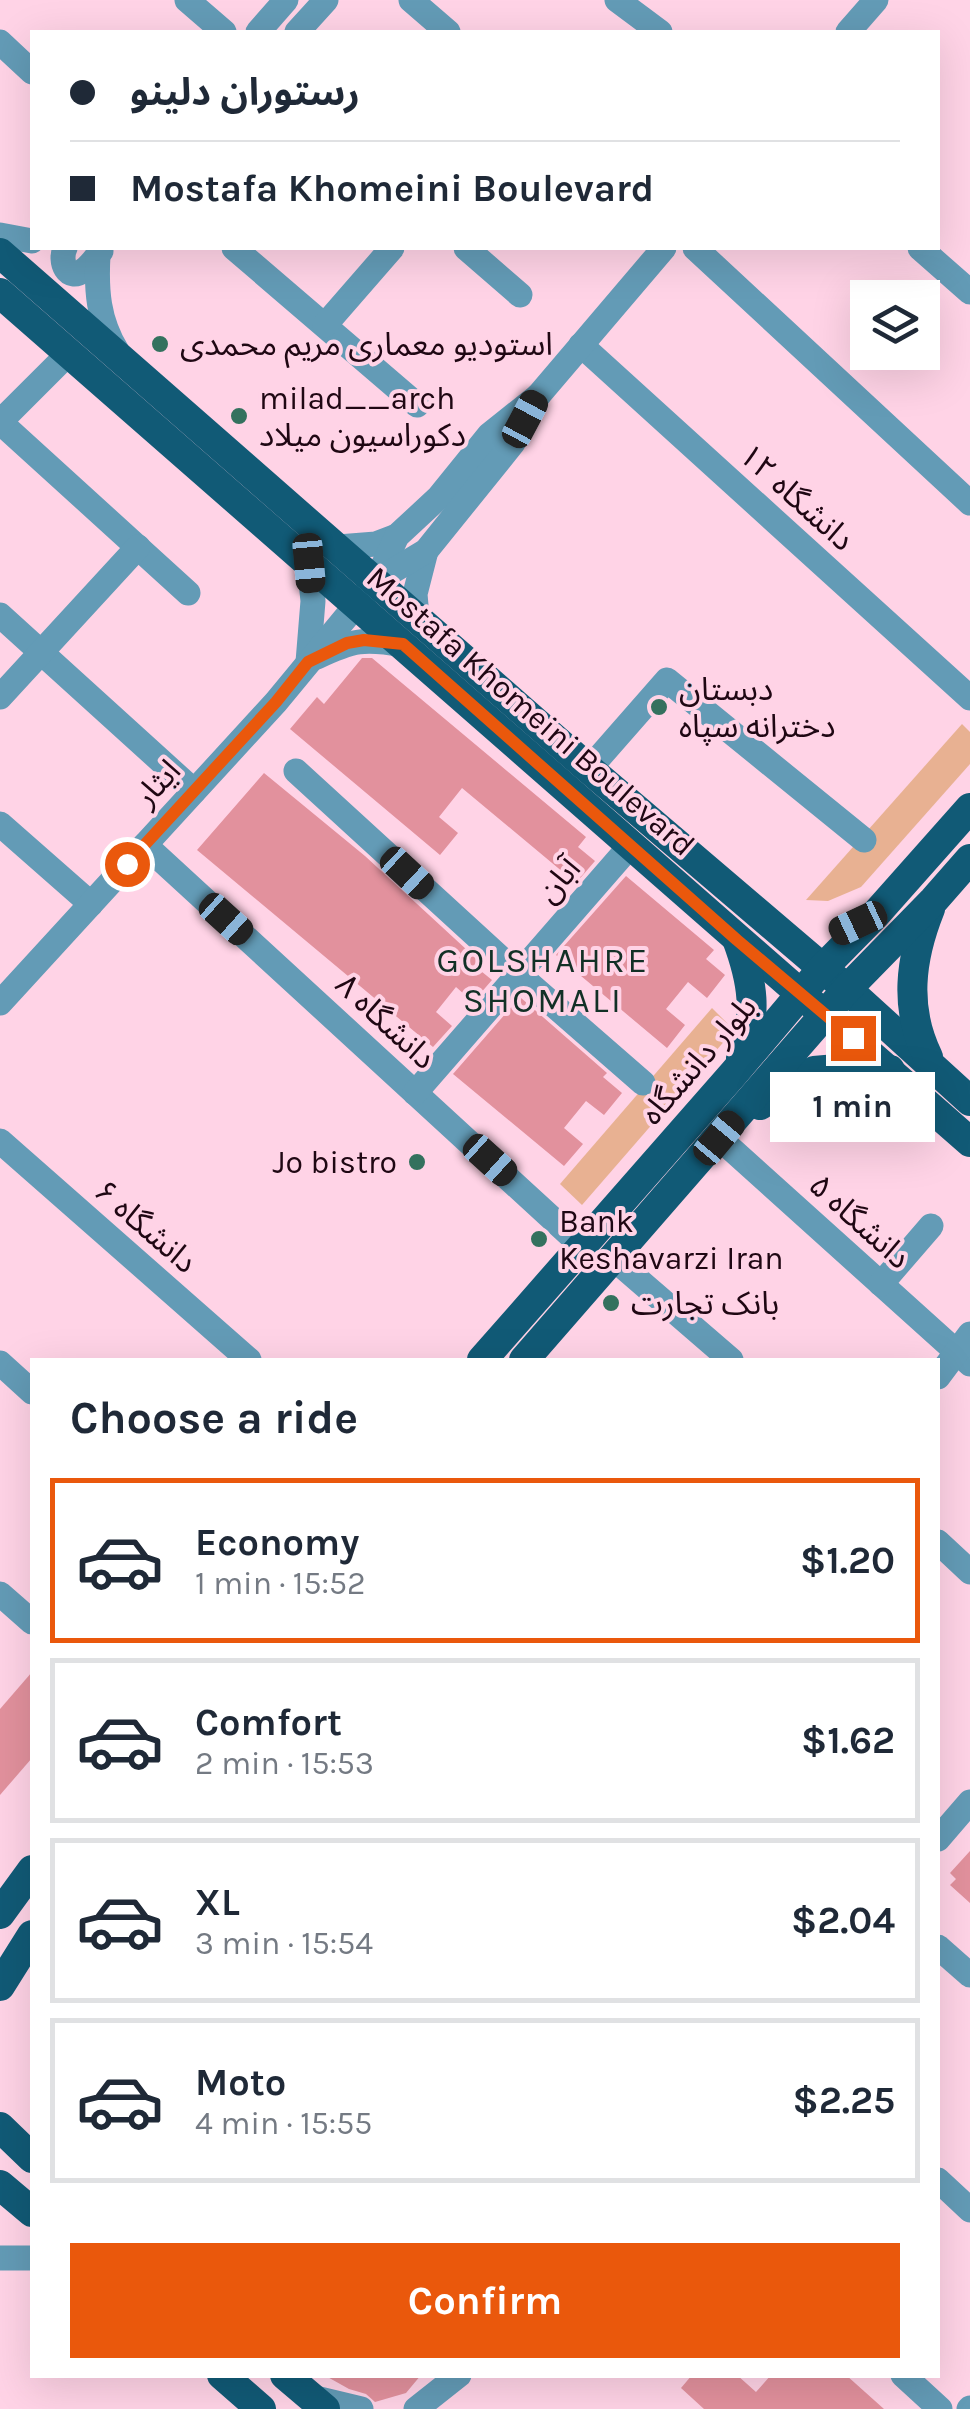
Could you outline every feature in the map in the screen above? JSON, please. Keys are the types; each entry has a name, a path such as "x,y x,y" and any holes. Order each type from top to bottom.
{"main road":[{"name":"Mostafa Khomeini Boulevard","path":"0,253 338,548 403,644 970,1142"},
{"name":"Mostafa Khomeini Boulevard","path":"0,293 309,563 418,617 847,989 970,1101"},
{"name":"بلوار دانشگاه","path":"484,1358 822,969 970,808"},
{"name":"بلوار دانشگاه","path":"526,1358 847,989 970,859"},
{"path":"771,926 811,937 834,934 858,923 891,897"},
{"path":"934,900 921,932 912,993 913,1016 934,1069"},
{"path":"737,940 748,970 753,1008 737,1070"},
{"path":"726,1130 814,1072 848,1068 890,1070"},
{"path":"0,1914 30,1873"},
{"path":"0,1986 30,1938"},
{"path":"2,2123 30,2156"},
{"path":"0,2185 30,2210"},
{"path":"225,2378 261,2409"},
{"path":"289,2378 318,2403"}],"street":[{"path":"187,0 222,30"},
{"path":"260,30 286,0"},
{"path":"299,30 326,0"},
{"path":"411,0 446,30"},
{"path":"617,0 657,30"},
{"path":"849,30 865,4"},
{"path":"0,42 30,70"},
{"path":"0,235 30,240"},
{"path":"65,250 63,264 76,274 83,272 101,251"},
{"path":"236,250 417,405"},
{"path":"325,324 390,250"},
{"path":"468,250 520,295"},
{"path":"366,592 398,536 438,498 489,435 538,396 662,250"},
{"path":"697,250 970,503"},
{"path":"922,250 970,292"},
{"path":"101,251 96,288 100,315 126,363"},
{"name":"دانشگاه ۱۲","path":"581,345 970,698"},
{"path":"68,354 0,422 188,593"},
{"path":"366,592 426,550 513,443 538,396"},
{"path":"338,548 376,544 398,536"},
{"path":"0,697 138,547"},
{"path":"418,617 415,594 426,550"},
{"path":"308,662 312,606 309,563"},
{"name":"ایثار","path":"0,1002 276,702 366,592"},
{"path":"0,615 194,791"},
{"path":"308,662 347,643 364,640 403,644"},
{"path":"589,769 667,680 864,840"},
{"path":"296,771 643,1083"},
{"path":"0,824 91,904"},
{"name":"دانشگاه ۸","path":"145,845 582,1246"},
{"name":"آبان","path":"416,1093 631,846"},
{"name":"دانشگاه ۵","path":"726,1130 881,1284 966,1350"},
{"name":"دانشگاه ۶","path":"0,1141 247,1358"},
{"path":"881,1284 930,1226"},
{"path":"614,1259 729,1358"},
{"path":"940,1375 966,1350"},
{"path":"0,1363 30,1390"},
{"path":"940,1544 970,1572"},
{"path":"0,1594 30,1620"},
{"path":"940,1836 970,1802"},
{"path":"940,1949 970,1975"},
{"path":"940,2182 970,2210"},
{"path":"0,2258 30,2258"},
{"path":"416,2409 455,2378"},
{"path":"441,2409 466,2378"},
{"path":"906,2378 940,2409"},
{"path":"318,2403 361,2409"}],"shaded area":[{"path":"962,724 970,732 970,764 861,887 828,901 806,900"},
{"path":"712,1008 734,1030 582,1205 560,1184"}],"building":[{"path":"362,658 372,658 586,837 578,847 595,861 576,883 462,788 439,817 458,833 440,855 290,729 317,697 324,704"},
{"path":"264,773 365,856 480,962 476,967 492,980 473,1002 456,987 436,1012 452,1026 433,1047 197,850"},
{"path":"626,876 714,950 706,959 725,975 707,998 688,982 666,1009 685,1025 667,1048 556,955"},
{"path":"520,997 607,1073 603,1077 622,1093 604,1115 586,1101 564,1128 583,1144 564,1166 453,1074"},
{"path":"30,1674 30,1760 0,1795 0,1709"},
{"path":"970,1851 970,1903 950,1885 956,1879 950,1873"},
{"path":"329,2378 418,2378 406,2393 375,2402 366,2394"},
{"path":"689,2378 740,2378 756,2392 768,2378 849,2378 884,2409 704,2409 681,2388"}],"place":[{"name":"استودیو معماری مریم محمدی","path":"160,344"},
{"name":"milad__arch دکوراسیون میلاد","path":"239,416"},
{"name":"دبستان دخترانه سپاه","path":"659,707"},
{"name":"Jo bistro","path":"417,1162"},
{"name":"Bank Keshavarzi Iran","path":"539,1239"},
{"name":"بانک تجارت","path":"611,1303"}],"district":[{"name":"GOLSHAHRE SHOMALI","path":"543,980"}],"route":[{"path":"127,864 308,662 347,643 364,640 403,644 853,1038"}]}
